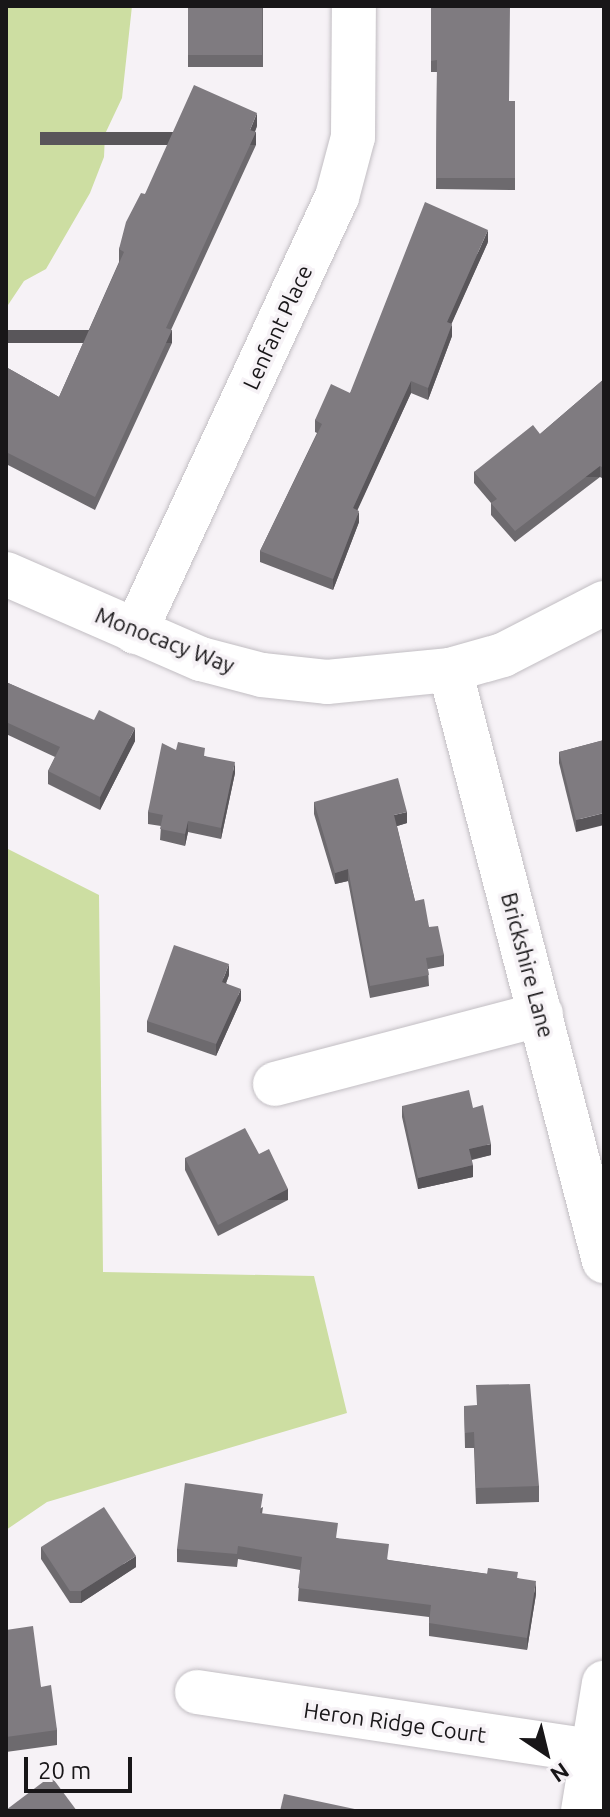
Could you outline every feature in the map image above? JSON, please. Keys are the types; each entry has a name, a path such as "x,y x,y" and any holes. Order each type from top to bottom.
{"street":[{"name":"Lenfant Place","path":"135,632 337,197 353,137 354,6"},
{"name":"Monocacy Way","path":"6,574 135,632 262,675 327,682 450,670 503,655 604,603"},
{"name":"Brickshire Lane","path":"450,670 604,1261"},
{"path":"275,1084 541,1014"},
{"path":"583,1811 598,1752 604,1683"},
{"name":"Heron Ridge Court","path":"197,1692 598,1752"}],"green space":[{"path":"6,6 132,6 122,98 105,134 104,157 90,193 46,269 24,281 6,308"},
{"path":"6,848 99,895 103,1272 314,1276 347,1413 47,1502 6,1530"}],"building":[{"path":"188,6 262,6 262,55 188,55"},
{"path":"431,6 510,6 509,101 515,101 515,178 436,178 437,60 431,61"},
{"path":"194,85 257,113 250,130 256,132 166,328 172,330 95,497 6,452 6,367 59,397 124,252 119,249 126,222 141,193 145,194"},
{"path":"425,202 488,230 447,322 452,324 428,388 411,381 353,508 359,511 333,579 260,551 322,424 315,420 331,384 350,393"},
{"path":"604,379 604,468 600,466 515,531 491,503 497,499 474,472 533,425 540,434"},
{"path":"6,682 94,720 99,710 135,728 100,797 48,771 60,747 6,722"},
{"path":"604,740 604,813 576,820 559,752"},
{"path":"178,742 205,748 204,756 235,762 221,828 188,821 185,834 160,829 163,815 148,812 162,743 176,750"},
{"path":"398,778 407,812 394,815 415,901 424,899 429,927 438,926 444,955 426,958 429,975 370,986 348,869 335,873 314,802"},
{"path":"174,945 229,964 222,982 241,989 216,1044 147,1021"},
{"path":"469,1090 473,1108 483,1105 491,1144 469,1149 473,1165 418,1178 402,1106"},
{"path":"245,1128 259,1154 269,1149 288,1189 218,1225 185,1158"},
{"path":"530,1384 539,1486 476,1488 474,1432 465,1433 464,1406 477,1405 476,1385"},
{"path":"185,1483 263,1494 260,1513 338,1523 336,1538 389,1544 387,1560 487,1574 488,1568 518,1572 517,1578 536,1581 527,1638 429,1623 431,1605 298,1588 302,1557 238,1546 237,1554 177,1549"},
{"path":"104,1507 136,1556 81,1591 70,1591 41,1547"},
{"path":"33,1626 41,1687 51,1685 57,1730 6,1737 6,1630"},
{"path":"51,1776 77,1811 6,1811 6,1810"},
{"path":"284,1794 364,1811 280,1811"}]}
